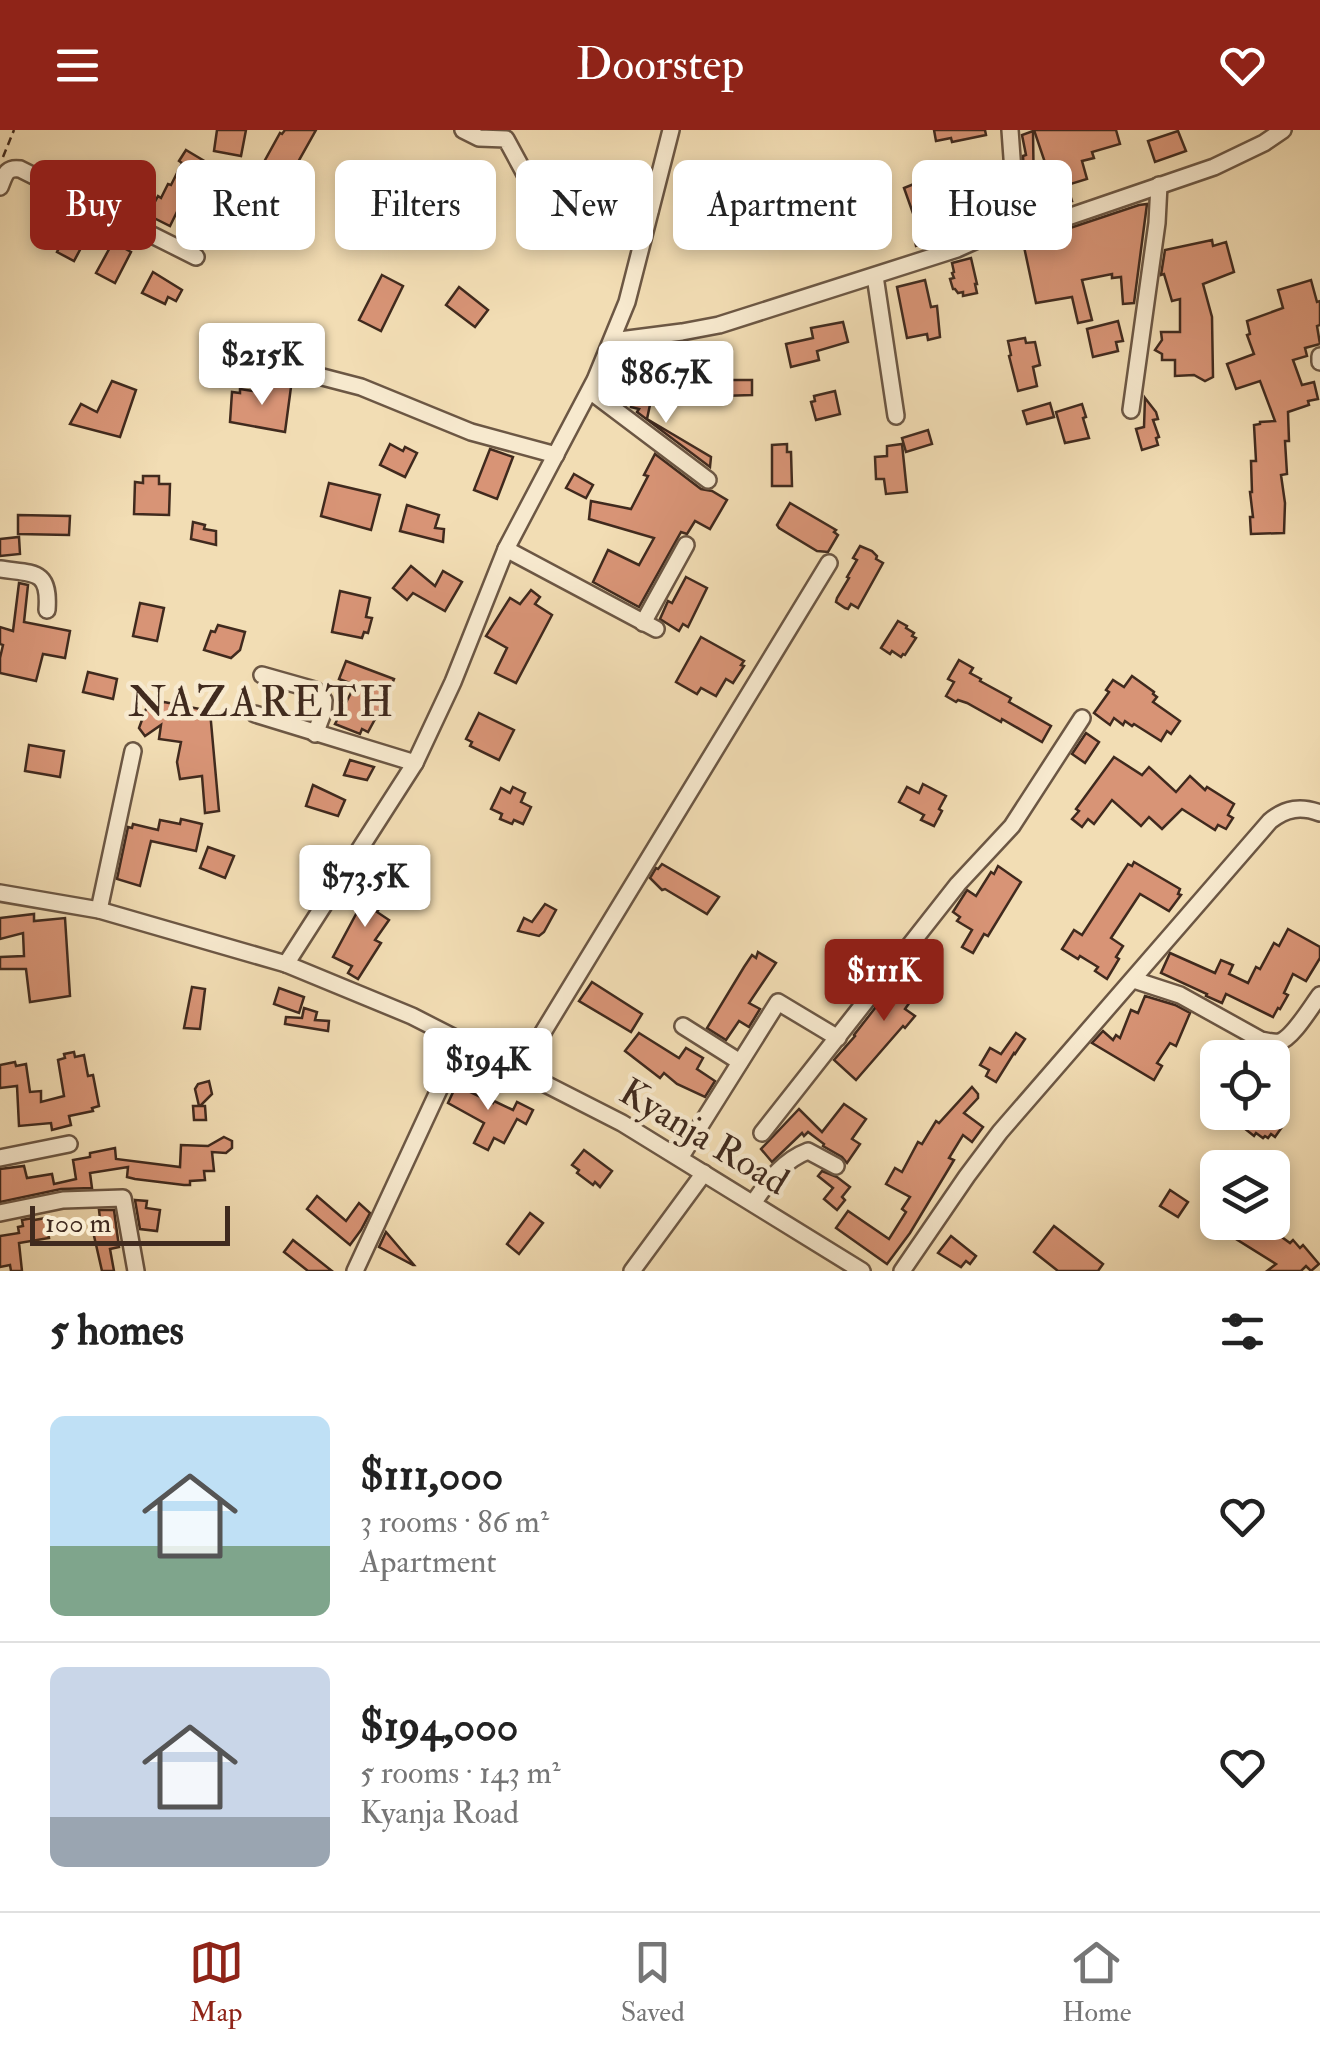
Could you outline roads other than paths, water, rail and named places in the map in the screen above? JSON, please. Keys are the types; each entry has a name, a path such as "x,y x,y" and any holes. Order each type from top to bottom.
{"street":[{"path":"463,130 479,138 506,140 517,160"},
{"path":"653,199 671,130"},
{"path":"1010,130 1012,160"},
{"path":"1072,216 1214,167 1283,130"},
{"path":"0,187 6,171 20,169 196,257"},
{"path":"1131,410 1160,185"},
{"path":"286,964 415,763 453,682 506,549 590,391 612,341 640,250"},
{"path":"612,341 719,324 951,250"},
{"path":"874,276 896,416"},
{"path":"257,360 361,387 471,432 556,455"},
{"path":"590,391 708,480"},
{"path":"506,549 650,626 686,545"},
{"path":"520,1070 829,563"},
{"path":"0,569 33,574 46,583 47,610"},
{"path":"262,675 315,690 324,700 315,734"},
{"path":"255,714 415,763"},
{"path":"762,1134 958,884 1012,826 1082,718"},
{"path":"99,910 133,751"},
{"path":"902,1271 1000,1132 1270,821 1295,808 1320,813"},
{"name":"Kyanja Road","path":"0,893 99,910 286,964 412,1016 622,1123 862,1271"},
{"path":"1134,980 1180,994 1261,1040 1275,1043 1291,1034 1320,995"},
{"path":"680,1158 778,1002 838,1038"},
{"path":"682,1026 740,1062"},
{"path":"355,1271 462,1040"},
{"path":"0,1158 68,1144"},
{"path":"753,1203 777,1170 796,1156 808,1151 836,1166"},
{"path":"632,1271 704,1172"},
{"path":"0,1213 63,1200 123,1198 136,1271"}],"district":[{"name":"NAZARETH","path":"262,703"}]}
